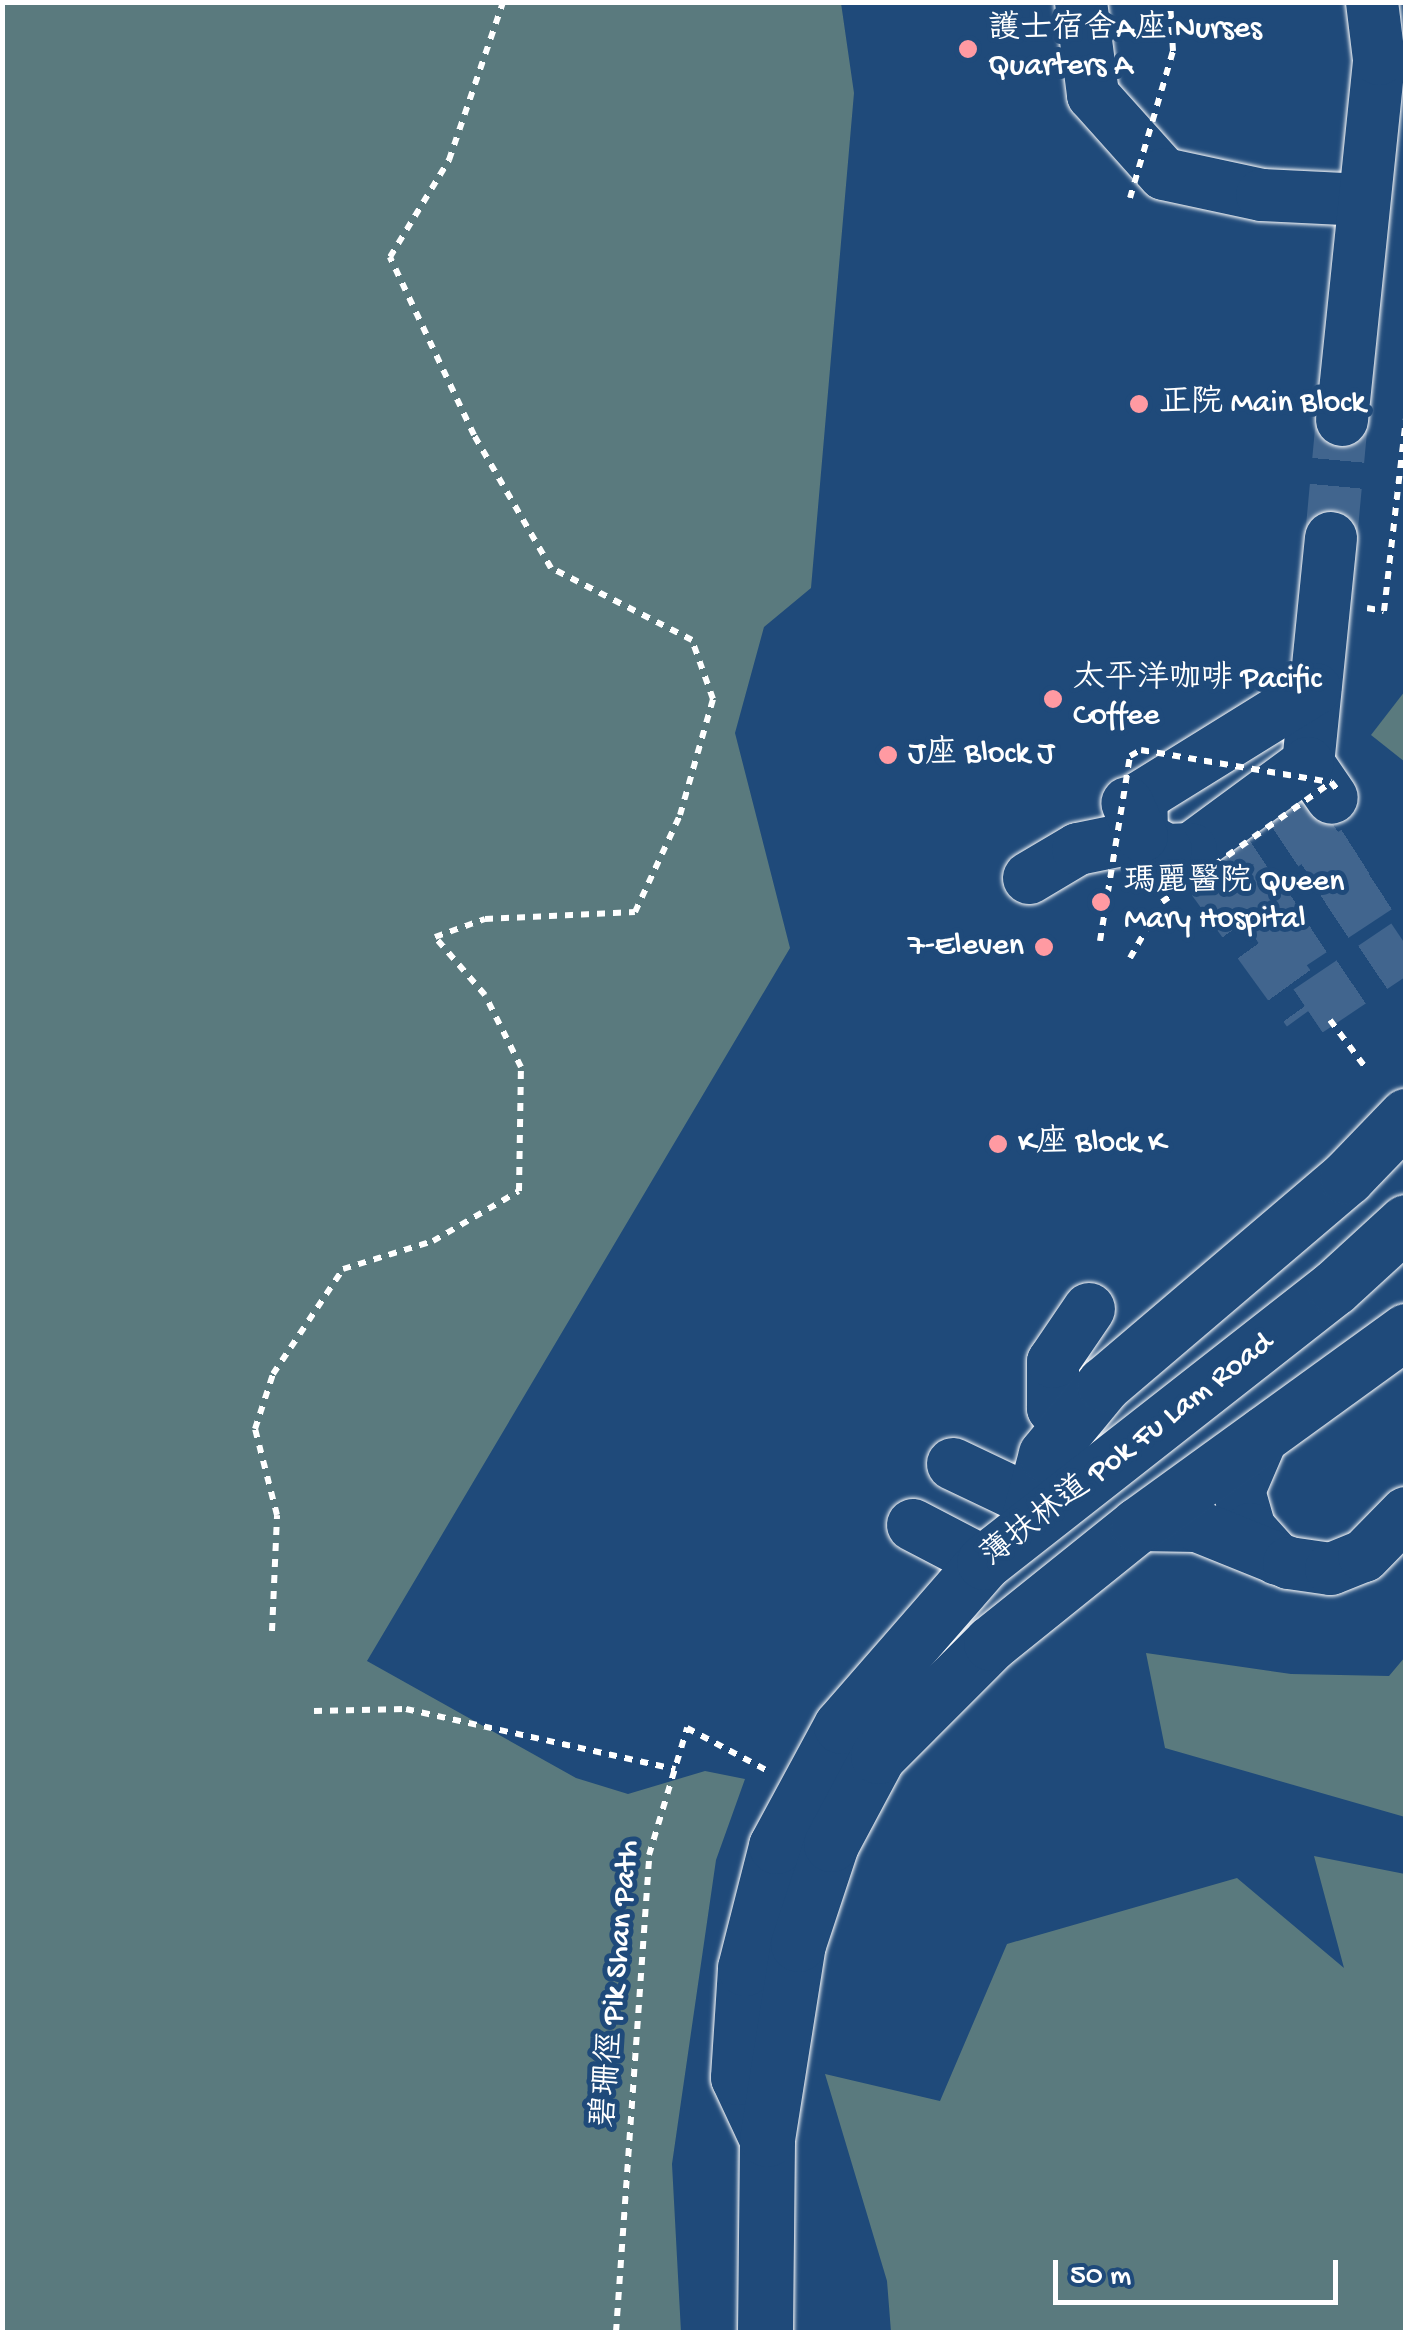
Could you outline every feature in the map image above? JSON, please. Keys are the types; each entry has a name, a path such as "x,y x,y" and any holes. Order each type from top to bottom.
{"main road":[{"path":"1030,1514 1046,1454 1071,1422 1149,1341 1268,1247 1406,1116"},
{"name":"薄扶林道 Pok Fu Lam Road","path":"764,2332 767,2139 738,2077 746,1968 776,1846 860,1741 984,1562 1030,1514 1118,1460 1406,1222"},
{"name":"薄扶林道 Pok Fu Lam Road","path":"860,1741 948,1680 1138,1525 1406,1331"}],"street":[{"path":"1081,2 1093,96 1164,174 1262,195 1364,200"},
{"path":"1342,420 1379,58 1372,2"},
{"path":"1029,878 1078,849 1182,855 1328,784 1295,702 1331,538"},
{"path":"1182,855 1141,798 1295,702"},
{"path":"1071,1422 1053,1408 1054,1362 1089,1309"},
{"path":"1264,1433 1239,1491 1250,1530 1276,1558"},
{"path":"952,1464 1030,1514"},
{"path":"1138,1525 1197,1526 1311,1570 1348,1564 1406,1513"},
{"path":"913,1525 984,1562"}],"path":[{"path":"272,1631 277,1515 255,1428 273,1374 343,1268 433,1240 519,1191 521,1067 485,995 435,937 485,919 635,912 680,815 713,699 692,640 551,568 474,435 390,256 448,160 502,2"},
{"path":"1130,198 1173,51 1170,2"},
{"path":"1384,611 1405,419"},
{"path":"1100,941 1130,756 1141,750 1328,784"},
{"path":"1130,958 1162,902 1328,784"},
{"path":"1330,1020 1365,1067"},
{"path":"314,1711 406,1709 674,1769"},
{"name":"碧珊徑 Pik Shan Path","path":"616,2332 649,1855 687,1728 770,1772 780,1756"}],"green space":[{"path":"3,2 841,3 854,93 811,588 764,627 735,733 790,948 367,1661 576,1778 628,1794 705,1771 745,1779 716,1860 672,2164 681,2332 3,2332"},
{"path":"1405,691 1405,762 1371,735"},
{"path":"1146,1653 1291,1674 1389,1676 1405,1657 1405,1817 1165,1748"},
{"path":"1314,1856 1405,1874 1405,2332 891,2332 887,2281 825,2074 940,2101 1007,1944 1237,1878 1344,1968"}],"tunnel":[{"path":"1331,538 1342,420"},
{"path":"1219,888 1339,808"},
{"path":"1246,922 1366,845"},
{"path":"1213,880 1308,1011 1406,945"},
{"path":"1269,959 1389,880"}],"place":[{"name":"護士宿舍A座 Nurses Quarters A","path":"968,49"},
{"name":"正院 Main Block","path":"1139,404"},
{"name":"太平洋咖啡 Pacific Coffee","path":"1053,699"},
{"name":"J座 Block J","path":"888,755"},
{"name":"瑪麗醫院 Queen Mary Hospital","path":"1101,902"},
{"name":"7-Eleven","path":"1044,947"},
{"name":"K座 Block K","path":"998,1144"}]}
